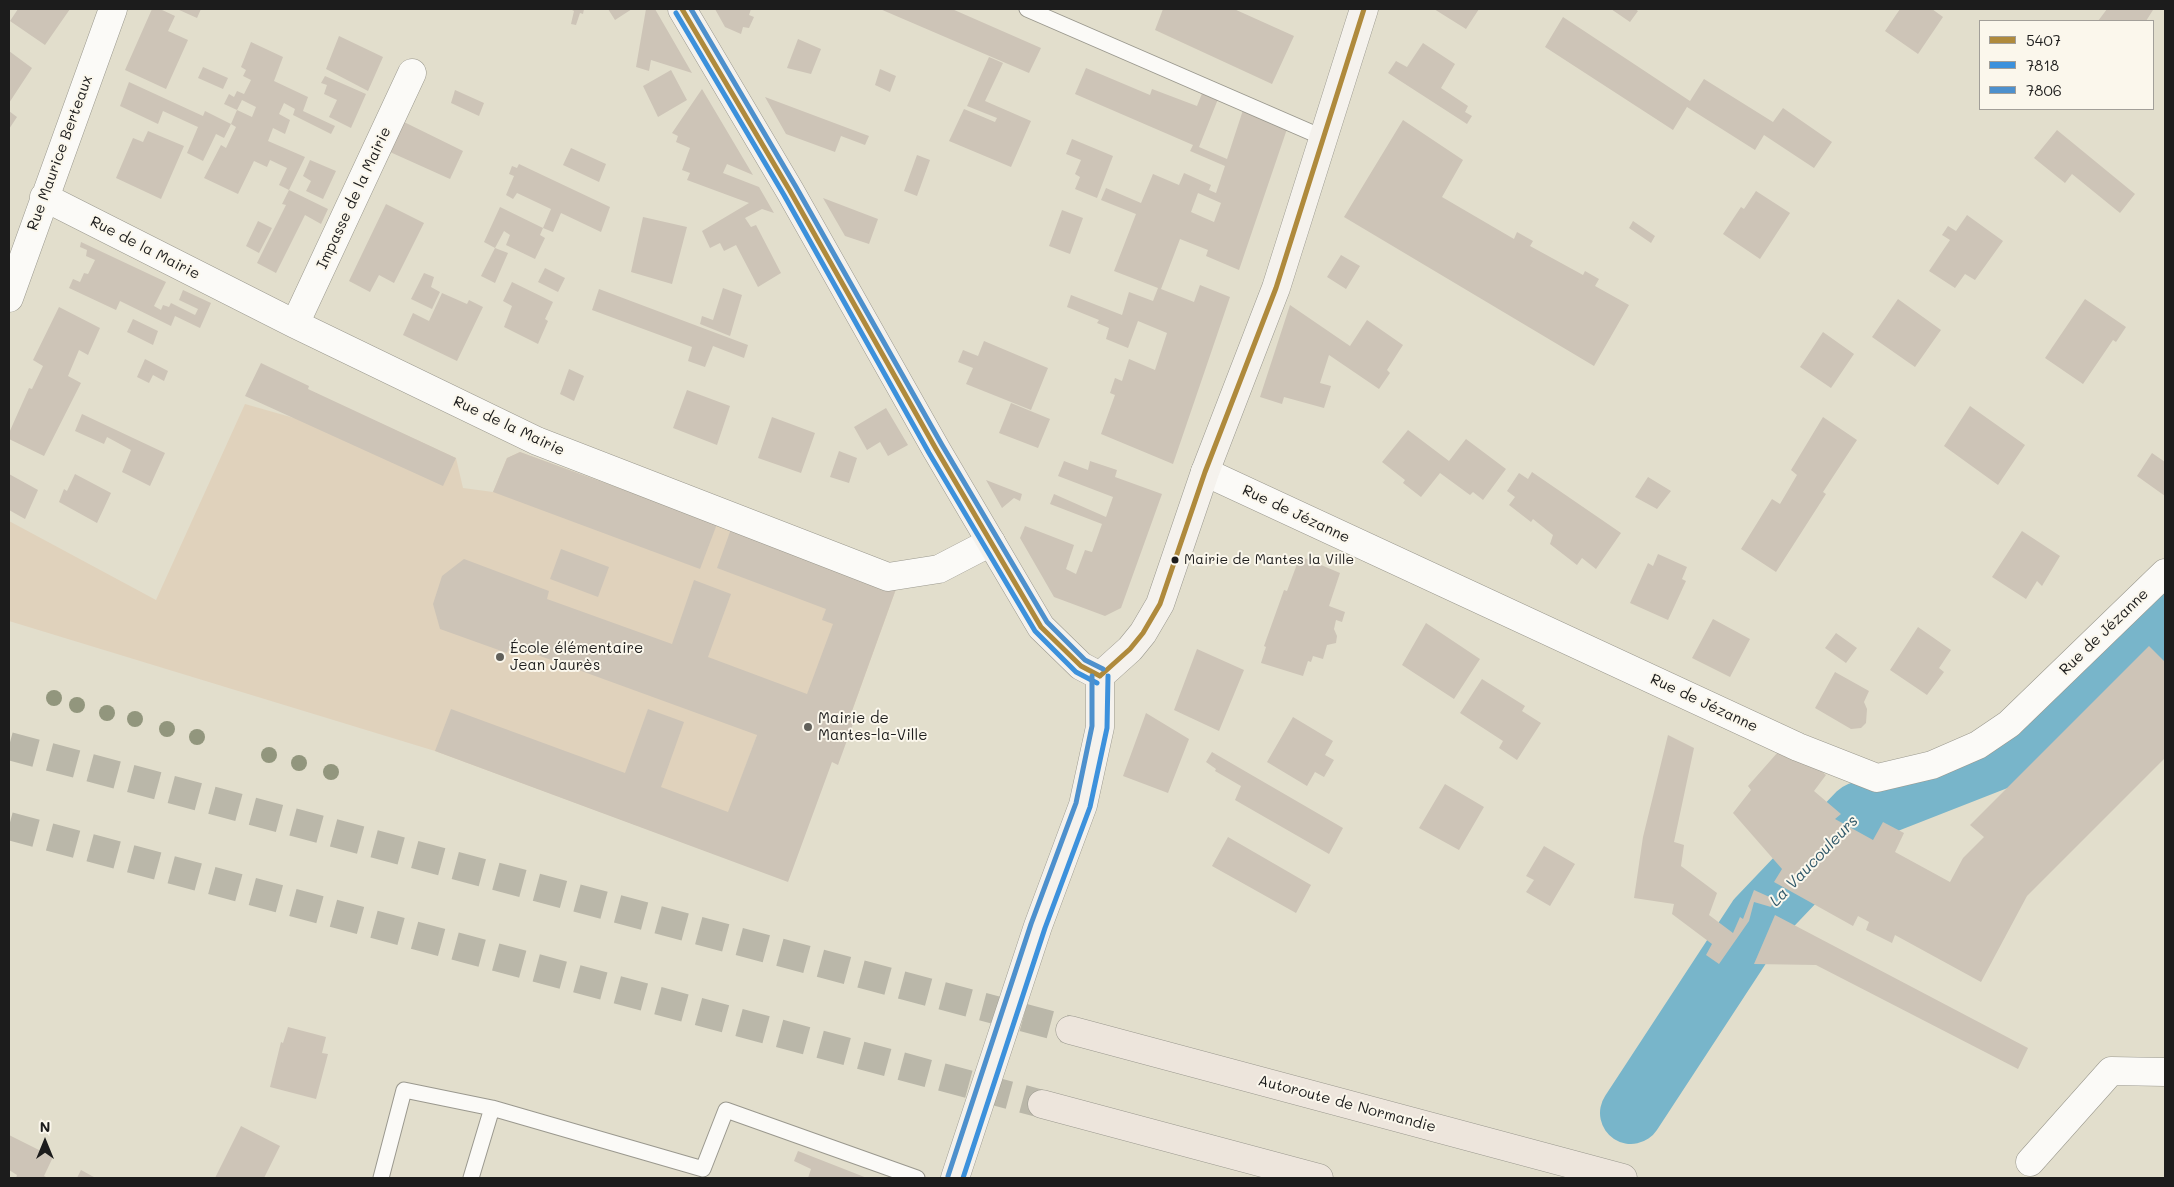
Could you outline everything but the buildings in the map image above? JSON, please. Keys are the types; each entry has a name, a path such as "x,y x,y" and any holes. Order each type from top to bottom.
{"highway":[{"name":"Autoroute de Normandie","path":"1070,1030 1623,1178"},
{"path":"1042,1104 1319,1178"}],"main road":[{"path":"682,9 830,260 936,449 1041,627 1081,666 1100,676"},
{"path":"955,1178 1038,926 1082,805 1100,727 1100,676 1134,644 1143,633 1160,604 1205,472 1276,288 1364,9"}],"street":[{"name":"Rue Maurice Berteaux","path":"9,298 113,9"},
{"name":"Impasse de la Mairie","path":"295,324 412,73"},
{"name":"Rue de la Mairie","path":"44,197 295,324 537,441 888,577 939,569 991,542"},
{"name":"Rue de Jézanne","path":"1205,472 1798,747 1877,778 1932,765 1978,746 2009,724 2165,573"},
{"path":"2030,1162 2110,1071 2165,1072"}],"lane":[{"path":"1027,9 1324,138"},
{"path":"381,1178 404,1090 492,1108 703,1169 726,1110 917,1178"},
{"path":"472,1178 492,1108"}],"shaded area":[{"name":"École élémentaire Jean Jaurès","path":"308,390 456,458 463,488 493,492 507,458 520,452 896,589 852,711 807,694 757,735 714,854 435,751 9,621 9,521 156,600 245,404 294,418"}],"waterway":[{"name":"La Vaucouleurs","path":"1631,1113 1758,919 1859,813 2002,757 2147,643 2165,621"}],"tunnel":[{"path":"9,746 1070,1030"},
{"path":"9,826 1042,1104"}],"transit line":[{"name":"5407","path":"682,9 790,191 936,449 1041,627 1081,666 1100,676"},
{"name":"7806","path":"691,9 796,187 942,445 1047,622 1085,660 1103,669"},
{"name":"5407","path":"1100,676 1130,649 1143,633 1160,604 1205,472 1276,288 1364,9"},
{"name":"7818","path":"676,13 784,195 929,453 1035,631 1076,672 1097,683"},
{"name":"7806","path":"948,1176 1031,924 1076,803 1092,726 1092,676"},
{"name":"7818","path":"963,1178 1045,928 1090,807 1107,728 1108,676"}],"place":[{"name":"Mairie de Mantes la Ville","path":"1175,560"},
{"name":"École élémentaire Jean Jaurès","path":"500,657"},
{"name":"Mairie de Mantes-la-Ville","path":"808,727"}]}
